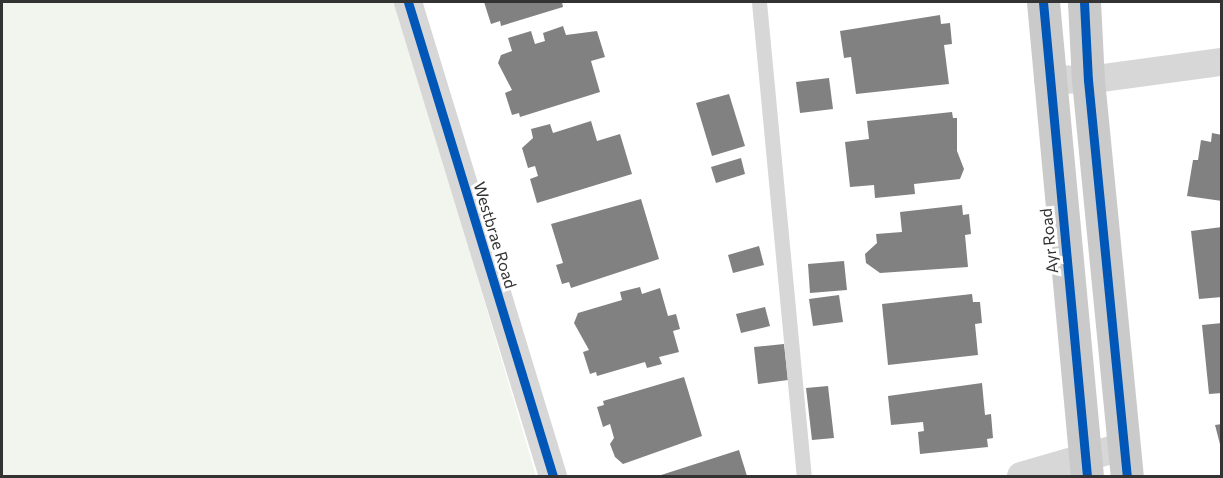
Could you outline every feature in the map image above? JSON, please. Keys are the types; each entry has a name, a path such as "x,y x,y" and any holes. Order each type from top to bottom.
{"main road":[{"name":"Ayr Road","path":"1043,2 1048,80 1086,467"},
{"path":"1084,2 1088,80 1126,461"}],"street":[{"name":"Westbrae Road","path":"408,2 553,477"},
{"path":"1048,80 1088,80 1221,62"},
{"path":"1021,477 1126,461"}],"lane":[{"path":"759,2 804,477"}],"shaded area":[{"path":"2,2 396,2 536,476 2,476"}],"building":[{"path":"484,2 562,2 563,7 501,26 500,21 491,24"},
{"path":"940,15 941,24 950,23 952,44 944,45 949,84 856,94 851,57 844,58 840,31"},
{"path":"563,26 566,35 597,31 605,57 591,61 600,92 520,117 519,113 512,115 505,93 512,90 498,63 501,55 512,51 508,38 531,31 535,44 545,41 543,33"},
{"path":"829,78 833,109 800,113 796,82"},
{"path":"729,94 745,146 712,156 696,103"},
{"path":"952,112 953,118 957,118 957,151 964,169 960,179 914,184 915,194 875,198 874,185 850,187 845,142 869,139 867,121"},
{"path":"591,121 597,141 620,134 632,174 537,203 530,179 538,176 535,166 528,168 522,148 533,138 531,129 550,124 553,133"},
{"path":"1212,133 1222,135 1222,201 1187,196 1193,160 1198,160 1201,140 1211,142"},
{"path":"741,158 745,174 716,183 711,167"},
{"path":"641,199 659,259 571,288 569,282 562,284 556,265 563,263 551,224"},
{"path":"962,205 963,215 969,214 971,234 965,235 968,267 880,273 866,263 865,254 877,243 876,234 902,232 900,212"},
{"path":"1222,227 1222,297 1199,299 1191,231"},
{"path":"759,246 764,265 733,273 728,255"},
{"path":"844,261 847,290 810,293 808,264"},
{"path":"640,287 642,294 660,288 668,316 676,314 680,329 673,331 679,352 659,357 662,364 647,368 645,362 597,376 596,372 590,374 583,352 589,350 574,323 578,313 622,300 620,292"},
{"path":"972,294 973,302 980,302 982,323 975,324 978,355 888,365 882,304"},
{"path":"839,295 843,322 813,326 809,299"},
{"path":"765,307 770,326 741,333 736,314"},
{"path":"1222,323 1222,393 1209,394 1202,325"},
{"path":"784,344 788,380 758,384 754,347"},
{"path":"684,377 702,436 623,464 615,457 610,444 614,438 610,424 603,427 597,407 604,405 603,401"},
{"path":"982,383 985,415 991,414 993,438 987,439 988,447 920,454 918,432 924,431 923,422 891,425 888,396"},
{"path":"828,386 834,438 812,440 806,388"},
{"path":"1222,424 1222,448 1221,448 1215,425"},
{"path":"739,450 747,476 658,476"}],"cycle path":[{"path":"408,2 553,476"},
{"path":"1043,2 1087,476"},
{"path":"1084,2 1088,80 1127,476"}]}
